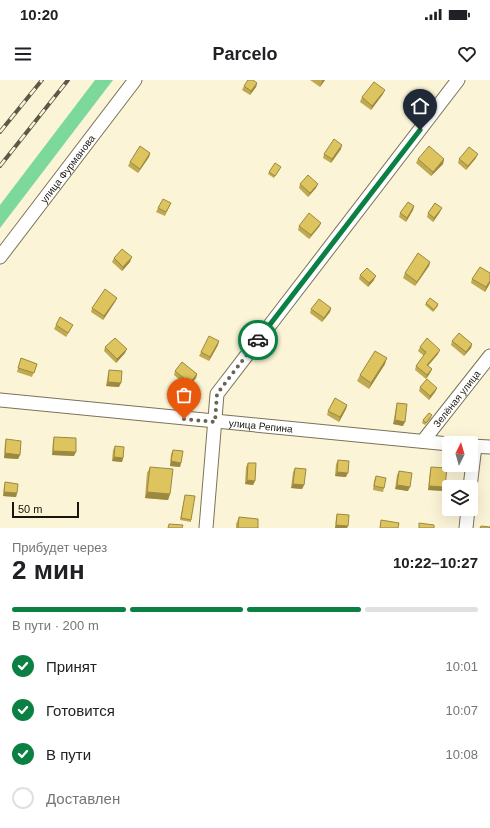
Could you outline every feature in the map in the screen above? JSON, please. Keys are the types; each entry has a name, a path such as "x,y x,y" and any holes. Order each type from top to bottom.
{"street":[{"name":"улица Фурманова","path":"0,257 135,80"},
{"path":"206,528 217,394 458,80"},
{"name":"Зелёная улица","path":"423,441 490,356"},
{"name":"улица Репина","path":"0,400 442,443"},
{"path":"478,446 490,447"},
{"path":"466,528 467,516"}],"green space":[{"path":"95,80 113,80 0,228 0,205"}],"building":[{"path":"248,80 253,80 257,83 251,91 244,86"},
{"path":"374,82 385,90 372,106 362,97"},
{"path":"334,139 342,145 332,159 324,154"},
{"path":"140,146 150,153 140,169 130,162"},
{"path":"429,146 444,159 433,172 418,159"},
{"path":"469,147 478,154 468,166 459,159"},
{"path":"275,163 281,167 275,176 269,172"},
{"path":"308,175 318,184 310,193 300,184"},
{"path":"163,199 171,203 166,212 158,208"},
{"path":"408,202 414,206 407,218 400,213"},
{"path":"435,203 442,208 434,218 428,213"},
{"path":"309,213 321,223 311,235 299,226"},
{"path":"122,249 132,257 123,267 114,258"},
{"path":"418,253 430,262 417,282 405,273"},
{"path":"480,267 490,273 490,281 486,287 472,279"},
{"path":"367,268 376,276 369,283 360,275"},
{"path":"105,289 117,298 104,316 92,308"},
{"path":"430,298 438,304 434,310 426,303"},
{"path":"319,299 331,308 324,318 311,309"},
{"path":"60,317 73,325 68,333 56,325"},
{"path":"459,333 472,344 466,352 452,341"},
{"path":"209,336 219,341 210,357 201,352"},
{"path":"115,338 127,349 117,359 105,347"},
{"path":"427,338 440,350 427,365 432,369 427,375 416,366 426,352 420,347"},
{"path":"375,351 387,358 371,383 360,375"},
{"path":"21,358 37,364 34,373 18,368"},
{"path":"182,362 197,374 190,383 175,371"},
{"path":"109,370 122,371 121,383 108,382"},
{"path":"427,379 437,388 430,396 420,387"},
{"path":"335,398 347,405 340,417 328,411"},
{"path":"397,403 407,404 405,422 395,420"},
{"path":"429,413 432,415 426,423 423,420"},
{"path":"54,437 76,438 76,452 53,451"},
{"path":"6,439 21,441 20,455 5,453"},
{"path":"115,446 124,447 123,458 114,457"},
{"path":"173,450 183,451 181,463 171,461"},
{"path":"338,460 349,461 348,473 337,472"},
{"path":"248,463 256,463 255,481 247,480"},
{"path":"150,467 173,469 170,494 147,492"},
{"path":"431,467 442,468 442,472 447,472 446,480 442,480 442,487 429,486"},
{"path":"295,468 306,469 304,485 293,484"},
{"path":"399,471 412,473 410,487 397,485"},
{"path":"376,476 386,478 384,488 374,486"},
{"path":"5,482 18,484 17,493 4,492"},
{"path":"185,495 195,496 191,520 181,518"},
{"path":"337,514 349,515 348,526 336,525"},
{"path":"239,517 258,519 258,528 238,528"},
{"path":"381,520 399,523 398,528 380,528"},
{"path":"419,523 434,525 434,528 419,528"},
{"path":"169,524 183,525 182,528 168,528"},
{"path":"481,526 490,527 490,528 480,528"}],"railway":[{"path":"0,132 42,80"},
{"path":"0,166 68,80"}],"way so far":[{"path":"184,419 215,422 217,394 258,340"}],"route":[{"path":"258,340 420,130"}]}
